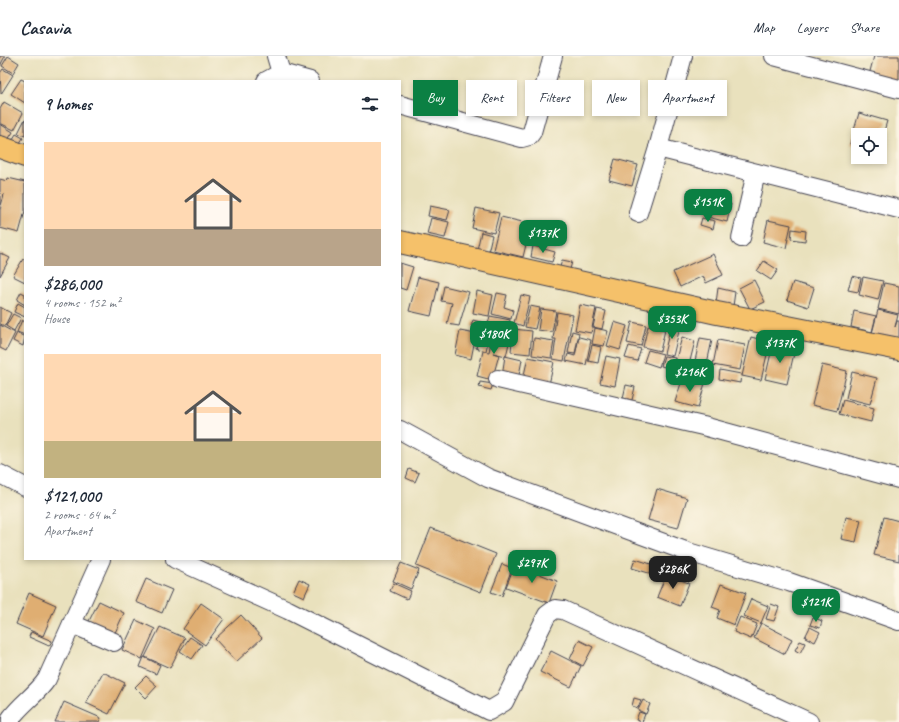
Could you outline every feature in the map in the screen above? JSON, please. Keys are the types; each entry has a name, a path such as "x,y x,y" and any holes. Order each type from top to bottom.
{"main road":[{"path":"0,147 24,156"},
{"path":"401,242 717,313 899,349"}],"street":[{"path":"276,56 273,77 301,80"},
{"path":"401,106 522,138 529,136 532,132 553,56"},
{"path":"638,213 658,148 682,56"},
{"path":"774,56 899,89"},
{"path":"658,148 899,209"},
{"path":"741,238 756,173"},
{"path":"498,379 703,426 899,479"},
{"path":"401,431 488,478 688,552 789,582 899,621"},
{"path":"0,474 24,486"},
{"path":"11,722 11,718 18,709 38,692 47,679 101,560"},
{"path":"177,560 288,610 489,711 504,702 548,615 555,609 563,610 809,722"},
{"path":"72,624 114,642"}],"building":[{"path":"0,56 5,56 0,66"},
{"path":"8,56 19,63 13,73 2,66"},
{"path":"874,56 899,56 899,79 897,87 868,79"},
{"path":"3,69 13,75 1,94 0,73"},
{"path":"21,79 24,80 24,102 11,94"},
{"path":"4,102 23,113 14,130 0,123 0,109"},
{"path":"859,113 887,121 885,128 855,128"},
{"path":"24,121 24,136 18,133"},
{"path":"0,124 13,132 4,146 0,144"},
{"path":"16,134 23,138 15,151 8,147"},
{"path":"615,159 638,165 632,186 609,180"},
{"path":"8,178 24,182 24,215 19,233 0,228 0,210 4,194 0,205 0,179 7,181"},
{"path":"709,199 731,204 727,222 704,216"},
{"path":"430,206 450,210 447,220 428,216"},
{"path":"476,208 499,213 494,233 472,228"},
{"path":"501,217 531,224 523,257 493,250"},
{"path":"431,218 449,222 445,238 427,234"},
{"path":"702,218 715,221 713,229 700,225"},
{"path":"768,220 791,225 786,248 763,242"},
{"path":"537,224 560,229 556,245 533,240"},
{"path":"792,229 806,231 805,241 791,239"},
{"path":"481,232 492,235 486,261 475,259"},
{"path":"533,246 555,252 552,262 531,257"},
{"path":"0,253 10,258 0,276"},
{"path":"713,254 723,275 706,283 703,276 680,287 673,272"},
{"path":"23,259 24,260 24,282 13,276"},
{"path":"562,260 572,262 568,276 558,274"},
{"path":"764,261 778,270 771,280 757,271"},
{"path":"401,263 413,267 406,290 401,288"},
{"path":"852,276 861,278 858,292 848,290"},
{"path":"418,277 439,282 431,316 409,311"},
{"path":"863,277 883,281 878,300 859,295"},
{"path":"754,280 765,302 750,309 739,288"},
{"path":"793,282 814,288 808,307 787,300"},
{"path":"884,283 899,286 899,314 878,309"},
{"path":"444,286 469,292 459,326 447,324 452,303 441,301"},
{"path":"718,288 735,292 733,306 716,303"},
{"path":"477,291 493,295 489,316 473,313"},
{"path":"21,292 24,294 24,304 17,300"},
{"path":"497,293 507,295 504,307 513,310 511,319 492,314"},
{"path":"521,295 530,297 523,326 514,323"},
{"path":"18,303 24,306 24,317 14,312"},
{"path":"580,305 596,308 591,333 575,330"},
{"path":"530,306 540,308 535,329 525,327"},
{"path":"0,307 11,313 5,326 0,324"},
{"path":"541,309 556,311 552,332 538,330"},
{"path":"597,309 606,311 602,329 593,327"},
{"path":"878,310 898,315 895,327 897,321 899,321 899,340 870,341"},
{"path":"854,311 876,316 872,332 851,327"},
{"path":"557,312 573,315 564,361 553,359 556,339 553,339"},
{"path":"13,314 21,318 14,331 6,326"},
{"path":"490,316 510,320 508,330 487,325 486,330 471,326 473,320 488,324"},
{"path":"22,320 24,321 24,335 17,332"},
{"path":"614,322 627,326 620,350 607,346"},
{"path":"632,322 646,325 641,346 627,343"},
{"path":"0,325 15,333 6,351 0,348"},
{"path":"671,325 680,327 673,356 664,354"},
{"path":"648,326 665,330 660,351 643,347"},
{"path":"595,328 608,331 604,346 592,344"},
{"path":"513,329 532,331 530,354 511,352"},
{"path":"480,330 490,332 486,351 476,348"},
{"path":"460,331 476,334 471,359 455,355"},
{"path":"493,331 511,335 506,356 493,353 499,355 492,380 477,376 483,351 489,352"},
{"path":"572,331 579,333 575,354 568,353"},
{"path":"17,333 24,336 23,346 13,341"},
{"path":"579,337 591,340 586,365 566,361 568,354 575,356"},
{"path":"682,337 695,341 687,373 673,370"},
{"path":"751,337 770,342 761,380 742,376"},
{"path":"534,338 554,341 551,358 532,355"},
{"path":"700,338 712,340 705,373 693,370"},
{"path":"718,340 745,345 740,370 713,365"},
{"path":"773,344 795,349 787,384 765,379"},
{"path":"592,345 601,347 598,363 588,361"},
{"path":"629,346 641,349 637,361 625,358"},
{"path":"648,350 663,354 659,367 644,362"},
{"path":"505,356 522,360 518,380 502,376"},
{"path":"606,356 620,359 615,386 600,383"},
{"path":"664,356 675,358 672,369 661,366"},
{"path":"528,357 554,362 548,389 522,384"},
{"path":"822,365 847,371 837,411 812,405"},
{"path":"720,370 741,374 740,383 719,379"},
{"path":"852,372 877,378 870,404 846,398"},
{"path":"683,377 705,383 698,408 675,402"},
{"path":"480,382 493,384 491,390 479,387"},
{"path":"626,385 635,387 632,400 623,398"},
{"path":"843,400 874,408 871,422 839,414"},
{"path":"409,469 419,473 415,482 406,478"},
{"path":"657,489 687,498 678,528 648,520"},
{"path":"846,517 861,520 856,542 841,539"},
{"path":"884,517 899,521 899,561 874,555"},
{"path":"431,528 496,554 481,592 416,566"},
{"path":"635,559 664,568 662,577 632,568"},
{"path":"401,563 419,570 411,589 393,581"},
{"path":"502,564 512,568 502,596 491,592"},
{"path":"515,564 557,581 549,603 506,587"},
{"path":"666,575 689,583 680,606 657,597"},
{"path":"146,579 172,590 162,613 136,602"},
{"path":"299,579 310,584 304,597 293,592"},
{"path":"393,583 411,591 407,599 390,591"},
{"path":"721,584 746,593 734,625 717,618 720,610 712,607"},
{"path":"29,593 56,605 43,636 16,624"},
{"path":"751,599 768,606 761,623 744,616"},
{"path":"99,601 124,613 114,635 88,623"},
{"path":"201,603 224,619 205,645 183,629"},
{"path":"771,604 779,607 774,621 766,619"},
{"path":"241,615 262,638 236,662 215,639"},
{"path":"740,617 757,624 751,639 734,632"},
{"path":"813,617 822,621 820,628 810,625"},
{"path":"136,620 155,629 142,659 122,650"},
{"path":"761,623 792,639 785,654 754,638"},
{"path":"160,627 185,638 170,668 145,657"},
{"path":"810,627 820,632 815,642 805,637"},
{"path":"31,632 52,641 49,646 29,637"},
{"path":"190,637 202,645 192,659 180,651"},
{"path":"579,640 593,647 583,666 570,659"},
{"path":"800,641 805,643 800,653 795,650"},
{"path":"551,651 581,666 571,687 540,672"},
{"path":"144,657 160,665 156,674 140,667"},
{"path":"103,672 125,683 109,714 86,703"},
{"path":"146,676 157,686 146,698 135,687"},
{"path":"634,698 641,700 638,708 632,706"},
{"path":"643,700 650,704 646,714 638,710"},
{"path":"64,702 101,718 99,722 55,722"},
{"path":"639,712 645,714 642,722 636,720"}]}
